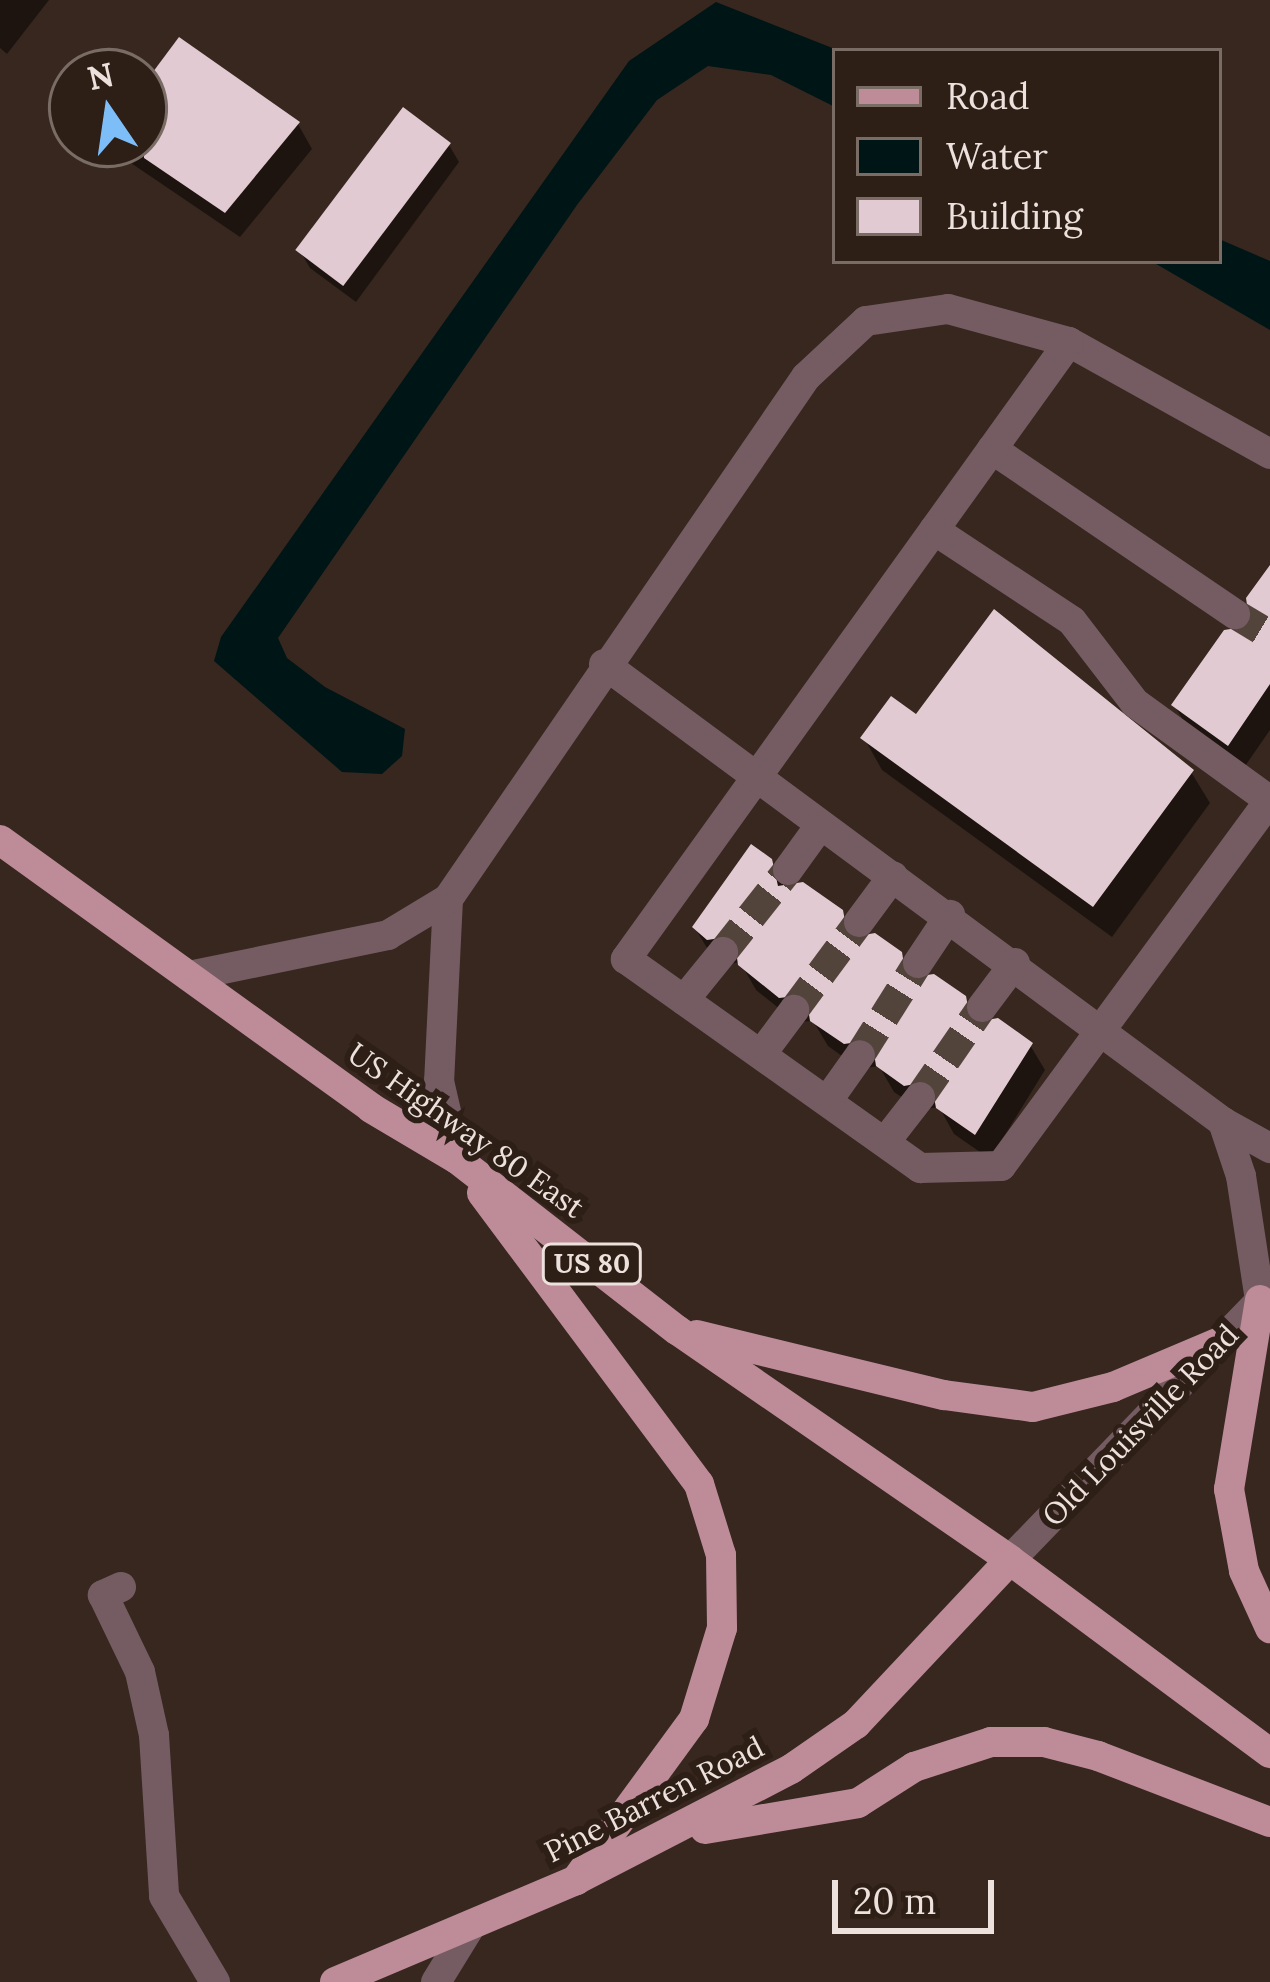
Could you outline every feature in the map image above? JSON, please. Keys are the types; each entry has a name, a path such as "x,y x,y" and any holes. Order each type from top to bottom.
{"main road":[{"name":"US Highway 80 East","path":"0,840 457,1160 677,1330 1010,1560 1270,1753"},
{"path":"457,1160 699,1484 721,1555 722,1628 694,1719 576,1880"},
{"path":"1265,1296 1228,1489 1244,1571 1270,1628"},
{"path":"677,1330 944,1395 1034,1408 1093,1394 1217,1343"},
{"name":"Pine Barren Road","path":"335,1982 676,1834 856,1724 1010,1560"},
{"path":"676,1834 858,1803 914,1767 992,1742 1044,1742 1098,1756 1270,1822"}],"street":[{"path":"189,976 388,935 448,899 604,664 806,377 866,321 948,309 1069,342 1270,454"},
{"path":"934,530 1072,621 1135,703 1270,800 1001,1166 920,1168 626,959 755,779 1069,342"},
{"path":"992,449 1235,614"},
{"path":"604,664 819,826 1104,1027 1222,1122 1270,1148"},
{"path":"788,870 819,826"},
{"path":"859,922 893,876"},
{"path":"448,899 440,1081 457,1160"},
{"path":"918,963 950,915"},
{"path":"684,1000 722,952"},
{"path":"982,1007 1015,963"},
{"path":"762,1053 794,1010"},
{"path":"828,1100 860,1055"},
{"path":"885,1142 920,1096"},
{"path":"1222,1122 1241,1176 1265,1296"},
{"name":"Old Louisville Road","path":"1010,1560 1265,1296"},
{"path":"121,1587 103,1595 140,1672 154,1735 164,1896 215,1982"},
{"path":"436,1982 471,1925"}],"water":[{"path":"716,2 832,48 832,106 771,75 708,66 657,100 577,205 278,638 287,658 325,687 405,729 402,756 382,774 342,772 214,661 221,637 629,61"},
{"path":"1222,240 1270,261 1270,330 1156,264 1222,264"}],"building":[{"path":"179,37 300,122 225,213 159,168 168,168 168,52"},
{"path":"403,107 451,143 343,286 295,250"},
{"path":"1270,565 1270,684 1228,746 1171,705 1224,630 1250,626 1246,598"},
{"path":"994,609 1194,770 1093,907 860,738 891,696 916,714"},
{"path":"751,844 772,859 778,886 803,882 843,910 848,938 875,933 902,952 906,978 934,974 966,996 971,1023 998,1018 1033,1043 975,1135 936,1108 931,1081 904,1086 876,1066 872,1040 844,1044 810,1021 806,995 779,998 738,965 734,936 707,940 692,927"}],"tunnel":[{"path":"1235,614 1270,635"},
{"path":"723,952 788,870"},
{"path":"794,1010 859,922"},
{"path":"860,1055 918,963"},
{"path":"920,1097 982,1007"}]}
